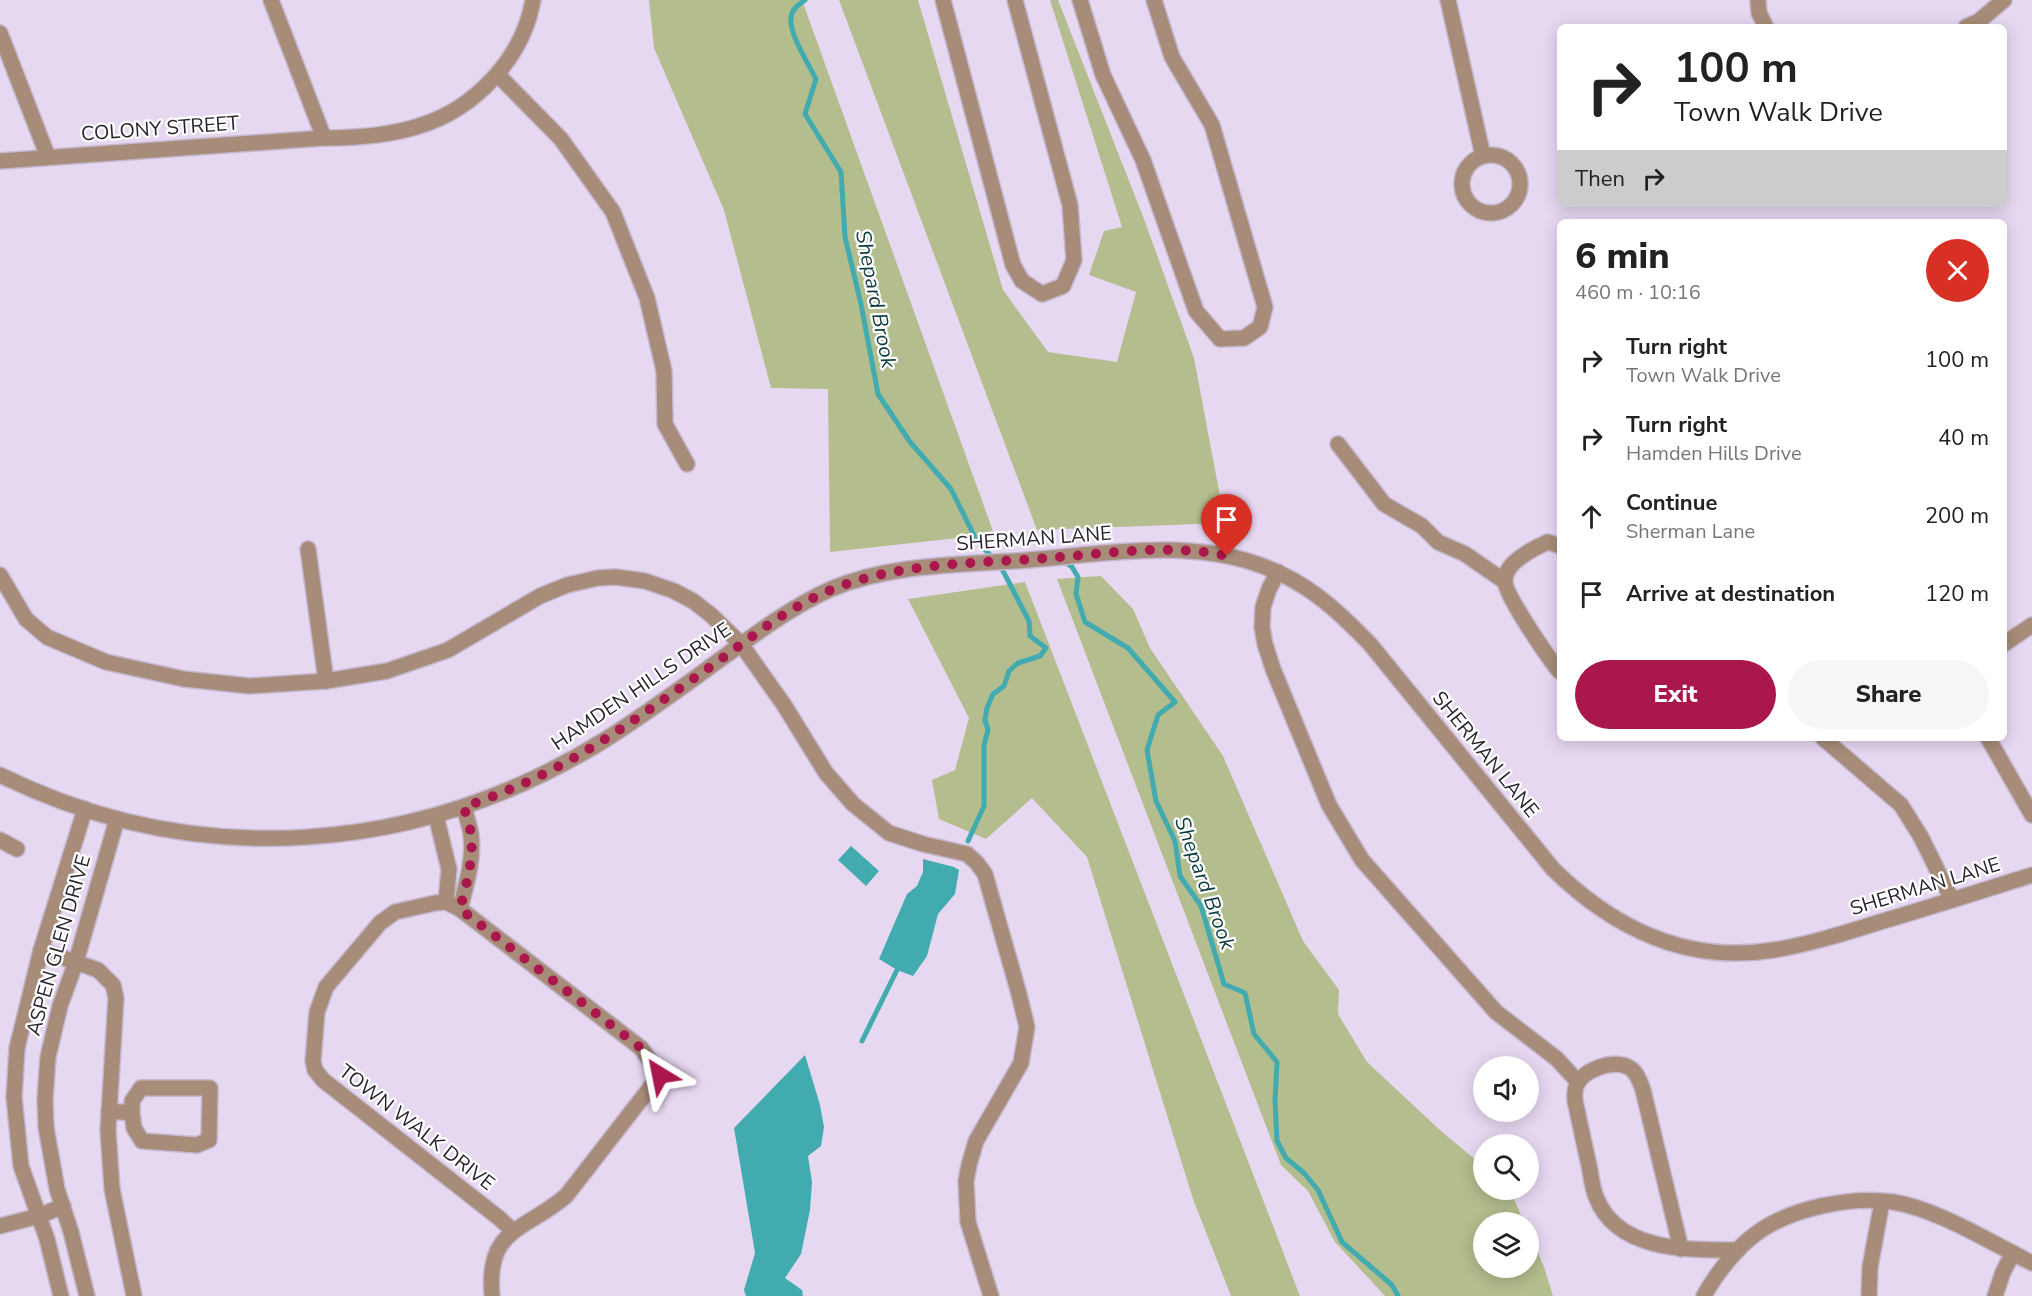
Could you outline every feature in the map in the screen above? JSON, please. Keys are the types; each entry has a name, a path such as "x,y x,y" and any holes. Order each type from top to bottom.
{"street":[{"path":"271,0 324,138"},
{"name":"COLONY STREET","path":"0,161 366,137 420,126 442,117 475,96 498,75 513,54 531,12 533,0"},
{"path":"943,0 1013,265 1022,281 1042,294 1063,286 1074,260 1070,206 1015,0"},
{"path":"1080,0 1104,75 1143,160 1196,311 1220,339 1244,338 1260,327 1264,307 1255,269 1212,125 1172,57 1154,0"},
{"path":"1448,0 1483,156"},
{"path":"1758,0 1759,13 1764,24"},
{"path":"1972,24 2004,0"},
{"path":"0,33 48,157"},
{"path":"498,75 561,139 613,212 647,298 664,371 665,424 687,464"},
{"path":"1338,444 1384,504 1422,525 1438,543 1465,554 1504,581 1535,638 1557,668"},
{"path":"1504,581 1508,570 1529,551 1548,542 1557,545"},
{"path":"308,549 326,681"},
{"name":"SHERMAN LANE","path":"913,568 1146,551 1215,553 1240,558 1300,582 1340,612 1390,668 1553,870 1575,891 1604,912 1654,938 1678,945 1711,952 1773,950 1850,932 2032,875"},
{"name":"HAMDEN HILLS DRIVE","path":"0,775 58,801 117,819 171,831 222,837 330,836 378,829 436,816 514,787 562,764 604,740 785,614 831,590 872,576 913,568"},
{"path":"1278,572 1263,607 1262,627 1265,644 1273,669 1329,805 1362,860 1496,1012 1557,1059 1578,1082"},
{"path":"0,575 26,619 47,637 106,662 184,679 250,686 326,681 387,671 448,650 540,596 567,585 598,578 615,577 645,581 674,591 693,601 741,644 784,705 826,773 853,804 889,833 967,854 977,863 990,886 1027,1027 1022,1064 976,1141 966,1181 966,1212 969,1228 991,1296"},
{"path":"2007,642 2032,625"},
{"path":"1826,741 1900,805 1921,837 1952,900"},
{"path":"1990,741 2032,815"},
{"path":"453,906 470,867 471,831 464,807"},
{"name":"ASPEN GLEN DRIVE","path":"61,1296 39,1215 21,1166 14,1097 16,1048 41,950 86,809"},
{"path":"436,816 449,868 453,906 641,1048 660,1075 566,1196 551,1209 513,1231 501,1244 494,1255 491,1267 492,1296"},
{"name":"ASPEN GLEN DRIVE","path":"87,1296 57,1189 46,1127 45,1099 48,1057 60,1006 76,962 117,819"},
{"path":"0,840 17,849"},
{"name":"TOWN WALK DRIVE","path":"453,906 435,903 395,912 380,923 326,987 317,1012 313,1061 315,1070 323,1080 411,1147 513,1231"},
{"path":"41,950 98,970 113,985 116,998 108,1130 112,1190 134,1296"},
{"path":"1681,1249 1642,1090 1634,1071 1628,1066 1614,1065 1598,1068 1578,1082 1575,1089 1575,1101 1595,1196 1604,1213 1617,1227 1640,1240 1681,1249 1738,1250"},
{"path":"141,1088 210,1088 209,1140 197,1145 142,1141 134,1128 132,1113 132,1101 141,1088"},
{"path":"109,1111 132,1113"},
{"path":"1869,1296 1870,1267 1882,1202"},
{"path":"1704,1296 1712,1281 1754,1234 1798,1212 1835,1204 1893,1202 1948,1221 2032,1263"},
{"path":"0,1226 63,1206"},
{"path":"1995,1296 2003,1272 2013,1254"}],"shaded area":[{"path":"649,0 802,0 994,534 830,552 828,389 771,388 724,210 654,48"},
{"path":"839,0 918,0 1003,290 1048,352 1117,362 1136,292 1089,275 1104,231 1122,227 1050,0 1058,0 1144,219 1194,358 1225,523 1037,530"},
{"path":"1101,576 1133,609 1150,648 1223,756 1303,941 1339,990 1338,1014 1367,1062 1473,1158 1473,1200 1514,1200 1520,1212 1473,1212 1473,1278 1539,1278 1539,1255 1553,1296 1385,1296 1335,1242 1308,1191 1281,1165 1057,579"},
{"path":"1025,582 1300,1296 1231,1296 1193,1199 1087,857 1032,798 986,839 939,819 932,780 955,770 969,718 908,599"},
{"path":"851,846 879,871 866,886 838,860"},
{"path":"923,859 959,870 955,894 938,914 927,956 913,976 879,959 907,894 917,886 923,872"},
{"path":"805,1055 824,1127 821,1146 808,1156 812,1182 810,1210 801,1254 785,1278 802,1290 803,1296 746,1296 744,1290 755,1253 734,1128"}],"waterway":[{"name":"Shepard Brook","path":"805,0 794,10 791,18 796,41 816,79 805,114 841,172 845,237 861,304 878,394 910,442 951,489 977,541 993,558"},
{"name":"Shepard Brook","path":"1062,562 1072,567 1078,577 1076,594 1085,622 1128,648 1175,702 1158,715 1147,750 1156,801 1175,841 1180,876 1201,906 1224,984 1245,993 1254,1034 1277,1062 1275,1101 1277,1141 1286,1158 1304,1173 1318,1190 1342,1242 1392,1285 1398,1296"},
{"path":"968,841 984,806 984,745 988,730 985,720 987,708 993,694 1004,686 1009,671 1018,663 1040,656 1046,648 1030,636 1029,621 1001,567"},
{"path":"862,1041 900,964"}],"route":[{"path":"660,1075 641,1048 460,909 472,848 471,831 464,807 514,787 562,764 604,740 785,614 809,600 851,582 913,568 1146,551 1190,551 1227,556"}]}
